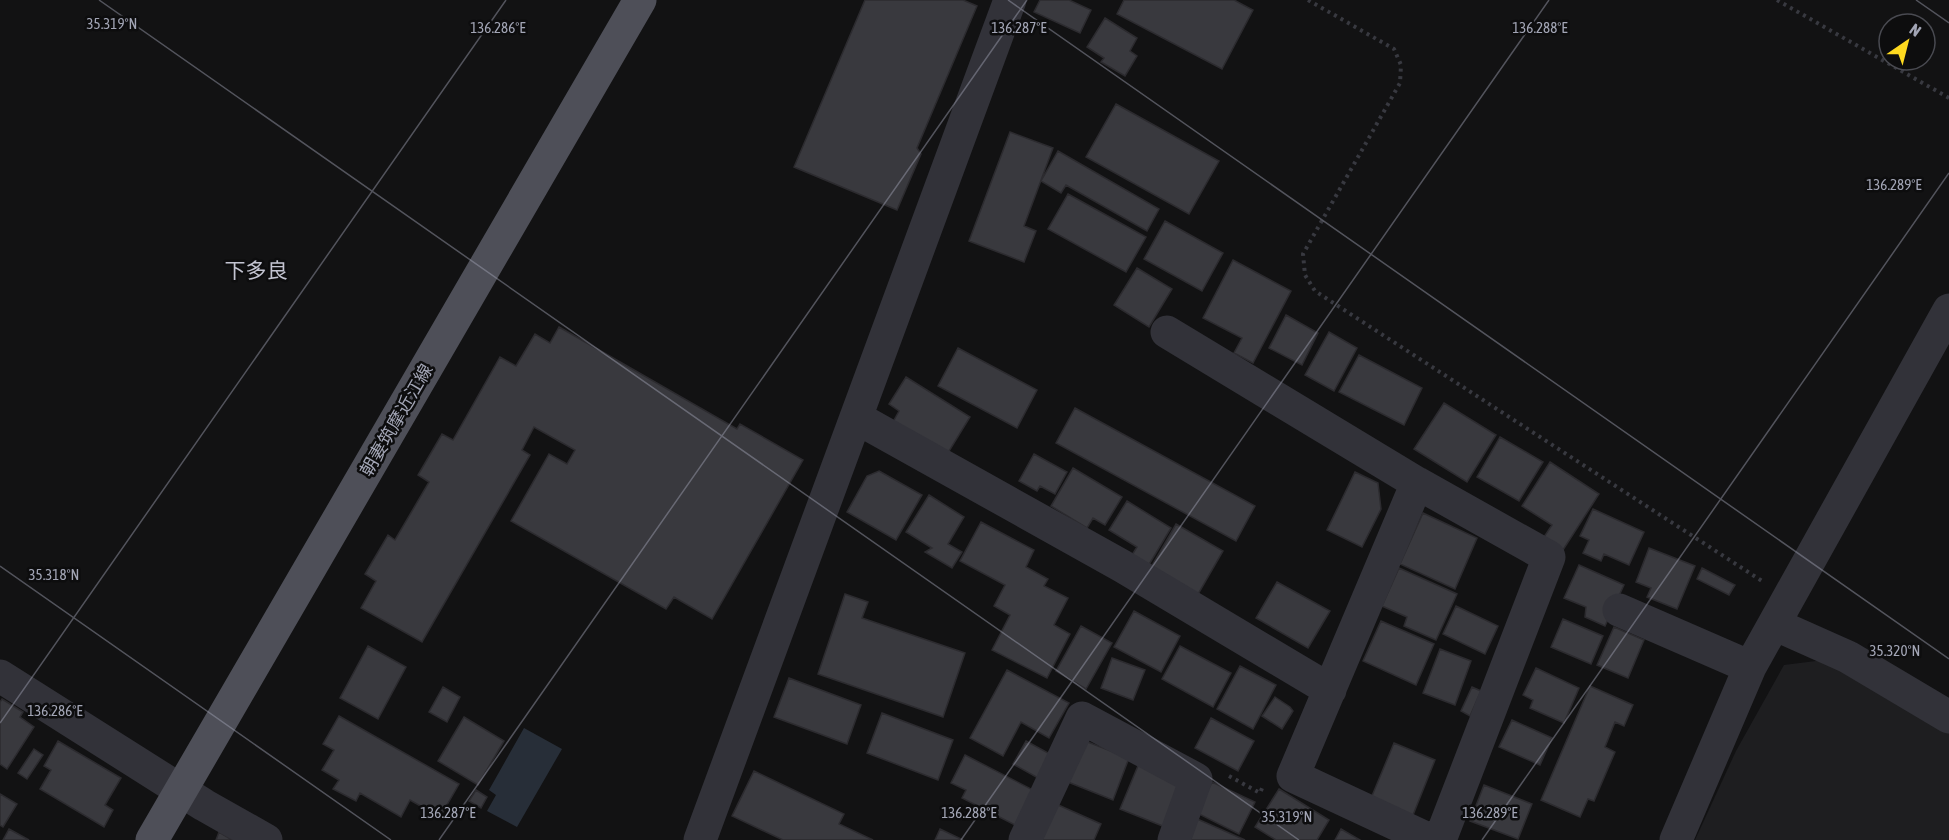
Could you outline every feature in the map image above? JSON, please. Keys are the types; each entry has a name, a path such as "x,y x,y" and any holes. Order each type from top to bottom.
{"main road":[{"name":"朝妻筑摩近江線","path":"152,840 636,1"}],"street":[{"path":"700,840 1010,0"},
{"path":"1676,840 1750,667 1949,310"},
{"path":"1167,332 1417,483 1549,557 1440,840"},
{"path":"857,418 1122,566 1330,690"},
{"path":"1417,483 1293,776 1430,840"},
{"path":"1618,610 1750,667"},
{"path":"1781,611 1848,657 1949,717"},
{"path":"0,676 180,791 266,840"},
{"path":"1025,840 1082,718 1196,779 1174,840"}],"path":[{"path":"1308,0 1394,49 1401,65 1400,83 1303,254 1305,275 1315,291 1781,611"},
{"path":"1777,0 1949,98"},
{"path":"1196,779 1212,766 1260,793 1265,783"}],"shaded area":[{"path":"1840,658 1949,727 1949,840 1695,840 1736,751 1784,665"},
{"path":"524,728 562,749 517,827 487,811 496,795 489,790"}],"building":[{"path":"865,0 963,0 977,6 917,148 921,154 897,210 794,167"},
{"path":"1040,0 1069,0 1091,10 1080,33 1034,12"},
{"path":"1124,0 1234,0 1253,10 1222,69 1117,14"},
{"path":"1105,18 1137,38 1130,51 1137,56 1125,76 1101,62 1104,58 1087,47"},
{"path":"1116,104 1219,161 1189,214 1086,157"},
{"path":"1010,132 1053,148 1024,226 1036,231 1024,262 969,241"},
{"path":"1058,151 1159,209 1147,231 1066,185 1061,193 1041,181"},
{"path":"1068,194 1146,237 1126,272 1048,229"},
{"path":"1165,221 1223,253 1202,291 1144,259"},
{"path":"1233,260 1291,291 1253,363 1234,353 1242,338 1203,318"},
{"path":"1137,268 1172,289 1149,327 1114,305"},
{"path":"1286,315 1318,333 1302,365 1269,348"},
{"path":"559,327 737,429 740,424 803,460 712,619 674,597 666,609 511,521 549,454 567,464 575,450 534,427 522,450 530,455 422,642 361,608 376,581 365,574 388,535 395,540 429,482 418,475 442,434 453,440 500,357 516,366 535,334 550,343"},
{"path":"1329,332 1357,348 1334,391 1305,375"},
{"path":"958,348 1037,390 1017,428 938,386"},
{"path":"1359,355 1422,388 1404,425 1339,392"},
{"path":"906,377 970,417 943,461 893,422 899,411 889,404"},
{"path":"1444,403 1496,435 1467,482 1414,449"},
{"path":"1075,408 1255,506 1236,541 1056,443"},
{"path":"1500,437 1543,462 1519,501 1477,477"},
{"path":"1034,454 1067,472 1055,494 1040,486 1037,491 1019,481"},
{"path":"1550,462 1599,494 1563,550 1544,537 1552,525 1522,506"},
{"path":"1073,468 1122,497 1105,525 1093,518 1087,528 1051,506"},
{"path":"879,471 922,495 896,540 847,512 867,476"},
{"path":"1355,472 1378,483 1381,509 1362,547 1327,530"},
{"path":"929,495 964,517 948,544 962,552 952,568 925,552 932,548 906,532"},
{"path":"1127,501 1171,528 1144,573 1127,563 1137,547 1109,530"},
{"path":"1593,509 1644,532 1629,565 1604,554 1601,561 1583,553 1589,540 1580,536"},
{"path":"1423,513 1477,538 1455,589 1400,564"},
{"path":"981,522 1034,550 1026,567 1048,579 1044,586 1068,598 1054,625 1070,634 1047,678 992,650 1010,615 994,606 1005,585 960,561"},
{"path":"1176,524 1223,551 1197,596 1150,569"},
{"path":"1649,548 1695,566 1677,609 1647,597 1651,588 1636,582"},
{"path":"1579,565 1624,585 1605,626 1585,617 1586,607 1564,598"},
{"path":"1399,568 1457,594 1436,640 1404,626 1407,617 1382,606"},
{"path":"1702,568 1735,585 1729,595 1697,579"},
{"path":"1277,582 1330,611 1308,648 1256,618"},
{"path":"845,594 868,602 862,618 965,653 943,717 818,674"},
{"path":"1456,606 1498,626 1485,654 1443,634"},
{"path":"1134,611 1180,636 1161,672 1114,647"},
{"path":"1563,619 1603,636 1591,664 1551,647"},
{"path":"1381,621 1434,644 1416,685 1363,661"},
{"path":"1081,626 1112,643 1086,689 1056,671"},
{"path":"1614,627 1644,640 1628,678 1597,665"},
{"path":"368,646 406,667 378,719 340,698"},
{"path":"1180,646 1231,673 1213,707 1162,679"},
{"path":"1440,649 1471,661 1455,705 1423,693"},
{"path":"1112,658 1145,670 1133,700 1101,688"},
{"path":"1240,666 1276,685 1253,729 1217,709"},
{"path":"1536,668 1579,688 1564,723 1530,708 1533,700 1523,695"},
{"path":"1007,670 1069,703 1049,738 1021,722 1003,756 970,738"},
{"path":"789,678 861,705 847,744 774,717"},
{"path":"1590,686 1633,705 1624,726 1615,722 1605,747 1615,752 1594,801 1588,799 1580,817 1541,800"},
{"path":"443,687 460,697 447,722 429,712"},
{"path":"1472,687 1481,691 1470,716 1461,711"},
{"path":"1275,697 1293,711 1282,729 1262,716"},
{"path":"2,699 23,712 20,717 34,727 7,769 0,764 0,702"},
{"path":"882,713 953,740 938,780 867,753"},
{"path":"339,716 459,784 440,817 410,800 401,817 360,793 356,801 333,789 339,780 322,770 334,750 323,744"},
{"path":"464,717 504,741 478,785 438,761"},
{"path":"1211,718 1254,741 1238,771 1195,748"},
{"path":"1512,720 1552,738 1540,765 1499,747"},
{"path":"1080,739 1129,758 1113,800 1063,780"},
{"path":"58,741 121,778 105,805 113,810 104,827 40,789 51,770 44,766"},
{"path":"1026,741 1050,754 1038,778 1013,764"},
{"path":"1394,743 1435,760 1411,820 1369,803"},
{"path":"34,749 43,755 27,779 18,773"},
{"path":"965,755 1033,790 1015,825 962,798 966,790 951,783"},
{"path":"1140,761 1184,780 1165,827 1120,809"},
{"path":"754,771 844,814 839,824 873,840 783,840 732,816"},
{"path":"1212,782 1255,802 1239,834 1197,813"},
{"path":"1484,785 1532,804 1518,839 1470,821"},
{"path":"1279,789 1329,820 1317,840 1276,840 1255,827"},
{"path":"476,790 487,797 481,808 469,801"},
{"path":"0,794 17,804 3,827 0,825"},
{"path":"1056,804 1101,824 1094,840 1039,840"},
{"path":"1195,818 1245,840 1185,840"},
{"path":"9,829 29,840 3,840"},
{"path":"940,829 963,840 935,840"},
{"path":"1341,829 1360,840 1335,840"},
{"path":"219,832 232,840 216,840"}],"district":[{"name":"下多良","path":"256,270"}]}
